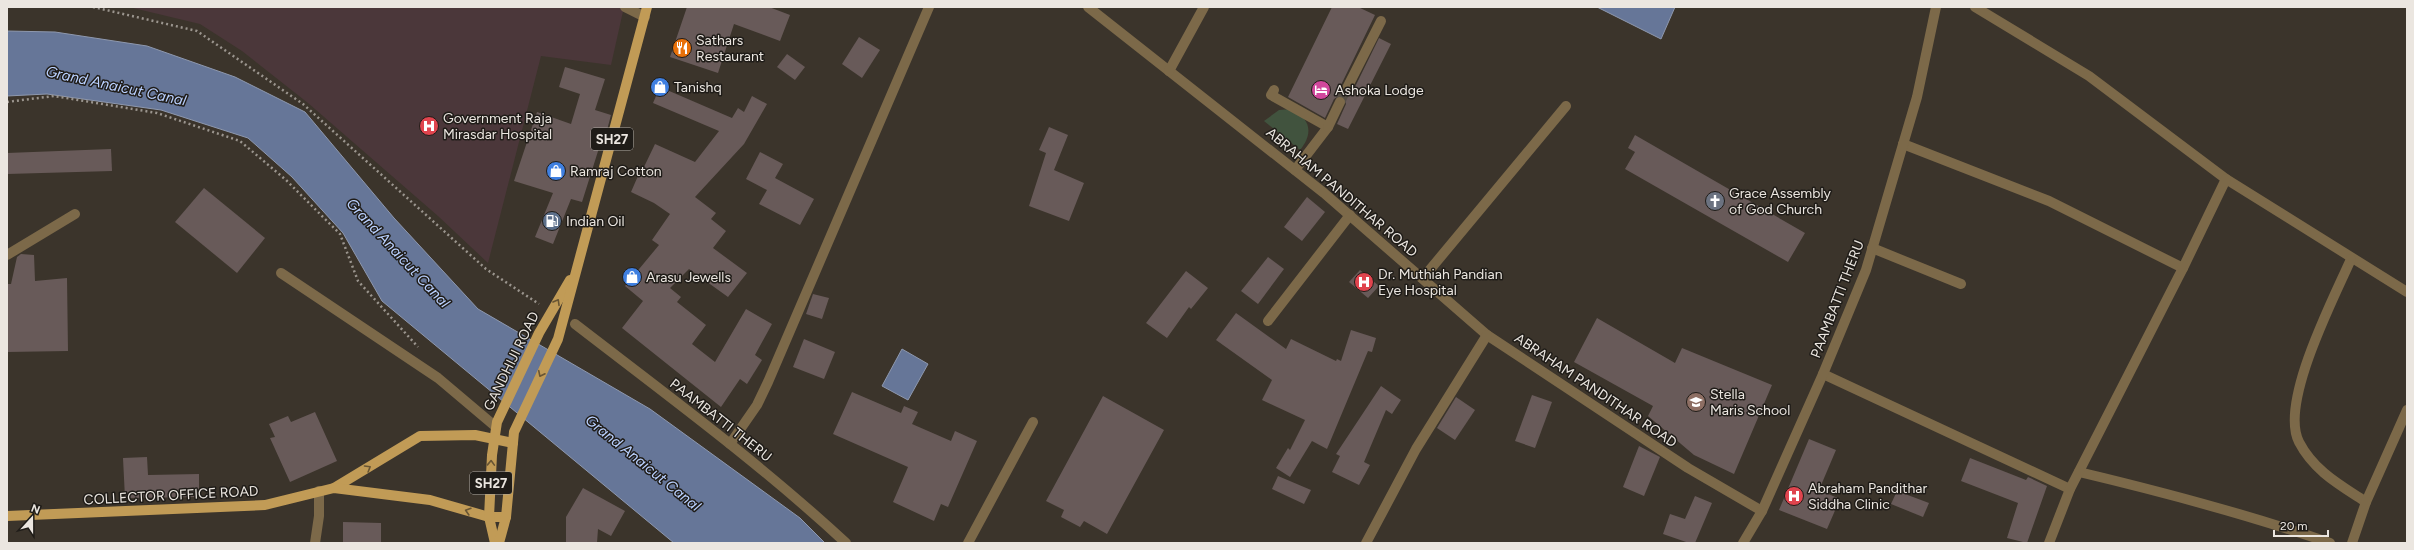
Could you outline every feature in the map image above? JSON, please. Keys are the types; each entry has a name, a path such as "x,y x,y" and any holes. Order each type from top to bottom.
{"main road":[{"name":"GANDHIJI ROAD","path":"513,443 514,432 558,339 647,7"},
{"name":"GANDHIJI ROAD","path":"495,543 489,517 494,438 497,425 539,334 576,270"},
{"name":"COLLECTOR OFFICE ROAD","path":"334,488 420,436 475,435 513,443"},
{"name":"SH27","path":"499,543 506,517 513,443"},
{"name":"COLLECTOR OFFICE ROAD","path":"7,516 264,505 334,488 430,500 489,517 506,517"}],"street":[{"path":"625,7 645,18"},
{"path":"730,444 757,405 768,382 929,7"},
{"name":"ABRAHAM PANDITHAR ROAD","path":"1088,7 1295,170 1423,278 1487,335 1688,468 1762,511"},
{"path":"1169,71 1204,7"},
{"name":"PAAMBATTI THERU","path":"1743,543 1762,511 1823,374 1866,270 1917,97 1936,7"},
{"path":"1975,7 2089,76 2226,179 2351,259 2407,292"},
{"path":"1347,88 1381,21"},
{"path":"1274,90 1271,95 1328,127"},
{"path":"1295,170 1328,127 1340,102"},
{"path":"1423,278 1566,106"},
{"path":"1903,144 2049,201 2183,268"},
{"path":"2049,543 2078,472 2183,268 2226,179"},
{"path":"7,255 75,214"},
{"path":"1268,321 1350,216"},
{"path":"1872,248 1961,284"},
{"path":"2351,259 2314,342 2294,408 2298,441 2322,474 2366,502"},
{"path":"281,273 438,378 497,425"},
{"name":"PAAMBATTI THERU","path":"575,324 801,501 846,543"},
{"path":"1366,543 1416,449 1487,335"},
{"path":"1823,374 2070,489"},
{"path":"2352,543 2366,502 2407,410"},
{"path":"968,543 1033,422"},
{"path":"2078,472 2173,495 2272,523 2330,543"},
{"path":"315,543 319,516 319,491"}],"path":[{"path":"93,7 197,31 303,104 486,269 551,312"},
{"path":"7,102 54,96 157,113 240,141 286,180 340,234 358,281 421,349"}],"shaded area":[{"name":"Government Raja Mirasdar Hospital","path":"129,7 624,7 611,65 541,56 488,263 438,216 308,103 242,51 200,24"}],"green space":[{"path":"1292,109 1303,117 1308,127 1307,138 1300,150 1264,121 1279,110"}],"water":[{"path":"1597,7 1675,7 1661,39"},
{"name":"Grand Anaicut Canal","path":"7,31 55,32 147,46 235,77 305,112 394,218 478,309 650,409 800,518 825,543 674,543 382,301 343,233 292,177 248,138 161,110 47,94 7,96"},
{"path":"902,349 928,364 908,400 882,386"}],"building":[{"path":"687,7 769,7 790,15 780,41 734,24 718,73 670,57"},
{"name":"Ashoka Lodge","path":"1332,7 1358,7 1375,15 1341,85 1344,94 1348,94 1353,91 1379,38 1391,44 1348,129 1337,124 1346,104 1343,96 1339,96 1334,99 1325,118 1288,97"},
{"path":"859,37 880,50 862,78 842,64"},
{"path":"787,54 805,67 795,80 777,67"},
{"path":"565,67 605,79 595,110 611,115 602,149 599,148 582,202 571,199 553,244 535,237 553,193 514,181 537,112 571,124 580,94 559,87"},
{"path":"660,87 732,118 738,108 744,112 752,96 767,104 744,144 695,197 716,213 711,219 726,231 713,248 747,273 728,297 689,269 670,288 681,297 677,302 706,325 692,344 715,362 746,309 772,324 755,355 762,360 747,384 740,379 721,407 622,328 643,301 625,286 659,245 652,240 670,214 654,203 631,192 641,169 643,169 655,144 695,162 719,131 653,103"},
{"path":"1049,127 1068,135 1054,170 1084,183 1069,221 1029,206 1046,153 1039,150"},
{"name":"Grace Assembly of God Church","path":"1635,135 1805,233 1788,262 1625,169 1635,152 1628,148"},
{"path":"111,149 112,171 7,174 7,153"},
{"path":"760,152 783,164 775,178 814,199 800,225 759,204 767,190 746,179"},
{"path":"204,188 265,238 237,273 175,222"},
{"path":"1307,197 1325,212 1302,241 1284,227"},
{"path":"21,254 34,255 35,281 67,278 68,351 7,352 7,284 11,284 17,257"},
{"path":"1268,257 1284,269 1258,304 1241,291"},
{"path":"1360,270 1379,286 1368,298 1349,282"},
{"path":"1186,271 1208,288 1191,309 1189,307 1167,338 1146,323"},
{"path":"813,294 829,298 822,319 806,314"},
{"path":"1236,313 1286,349 1291,339 1336,361 1337,359 1341,361 1351,330 1376,338 1372,352 1368,351 1327,449 1312,441 1290,477 1276,468 1288,448 1290,450 1305,420 1262,400 1272,380 1216,340"},
{"path":"1597,318 1675,363 1682,348 1772,385 1734,474 1694,455 1648,416 1653,406 1574,362"},
{"path":"804,339 835,352 824,379 793,367"},
{"path":"1381,386 1401,400 1392,414 1386,410 1364,462 1370,465 1359,485 1332,472 1340,456 1336,454"},
{"path":"852,392 901,413 904,406 918,412 912,424 951,441 955,431 977,441 948,507 941,504 934,521 893,502 908,467 833,434"},
{"path":"1532,395 1552,402 1535,448 1515,441"},
{"path":"1103,396 1164,430 1107,534 1084,521 1080,527 1061,517 1064,510 1046,501"},
{"path":"1456,397 1475,410 1455,440 1437,428"},
{"path":"315,412 337,461 290,482 270,438 275,437 269,424 288,416 291,422"},
{"path":"1809,439 1836,450 1819,490 1840,499 1827,529 1779,510"},
{"path":"1639,446 1660,457 1644,496 1623,487"},
{"path":"147,457 148,475 199,474 199,497 125,498 123,458"},
{"path":"1970,458 2026,480 2028,477 2047,486 2027,543 2007,538 2018,503 1961,481"},
{"path":"1278,476 1311,490 1304,504 1272,489"},
{"path":"583,488 625,511 611,536 598,529 597,543 566,543 566,517"},
{"path":"1897,491 1929,503 1923,517 1891,504"},
{"path":"1695,496 1712,503 1695,543 1689,543 1663,534 1670,514 1685,519"},
{"path":"343,522 381,523 381,543 343,543"}],"tunnel":[{"path":"1340,102 1347,88"}],"place":[{"name":"Sathars Restaurant","path":"682,48"},
{"name":"Tanishq","path":"660,87"},
{"name":"Ashoka Lodge","path":"1321,90"},
{"name":"Government Raja Mirasdar Hospital","path":"429,126"},
{"name":"Ramraj Cotton","path":"556,171"},
{"name":"Grace Assembly of God Church","path":"1715,201"},
{"name":"Indian Oil","path":"552,221"},
{"name":"Arasu Jewells","path":"632,277"},
{"name":"Dr. Muthiah Pandian Eye Hospital","path":"1364,282"},
{"name":"Stella Maris School","path":"1696,402"},
{"name":"Abraham Pandithar Siddha Clinic","path":"1794,496"}]}
